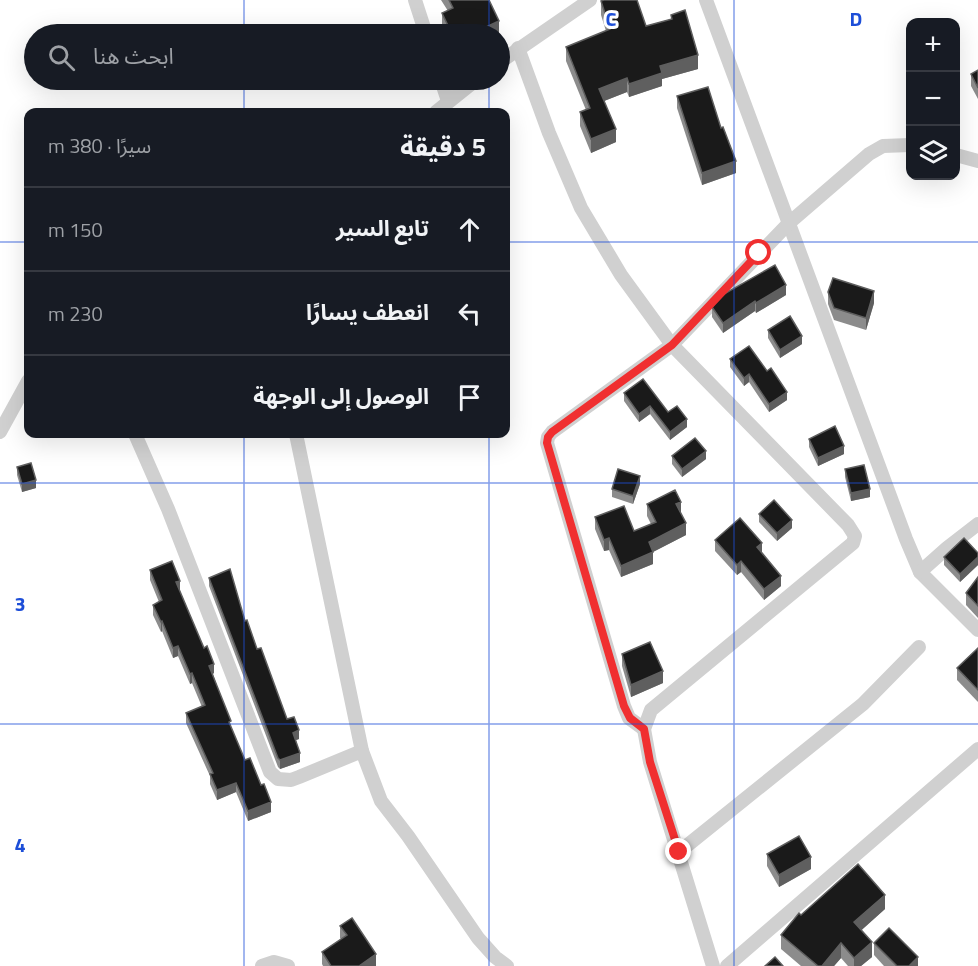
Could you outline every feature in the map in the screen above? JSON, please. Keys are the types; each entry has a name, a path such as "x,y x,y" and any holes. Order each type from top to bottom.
{"street":[{"path":"415,0 423,24"},
{"path":"510,54 590,0"},
{"path":"706,0 906,539 921,572 978,630"},
{"path":"518,48 549,133 581,208 621,275 672,345 848,525 855,536 853,543 651,710 647,716 644,729 650,762 713,966"},
{"path":"444,90 448,101"},
{"path":"440,108 463,90"},
{"path":"644,729 630,718 624,706 547,443 548,437 672,345 789,223 869,154 883,146 906,145"},
{"path":"960,156 978,161"},
{"path":"0,432 24,388"},
{"path":"137,438 168,508 274,777 283,780 298,777 362,751"},
{"path":"297,438 362,751 384,806 408,836 478,938 495,957 507,966"},
{"path":"921,572 946,548 978,524"},
{"path":"679,852 863,704 919,647"},
{"path":"727,966 978,749"},
{"path":"262,966 274,962 288,966"}],"building":[{"path":"449,0 489,0 499,21 493,24 447,24 442,13 453,8"},
{"path":"637,0 646,26 672,19 671,15 685,10 698,55 660,66 662,73 629,84 627,78 599,89 616,129 591,139 580,112 590,108 566,47 610,29 601,1"},
{"path":"978,70 978,88 971,74"},
{"path":"708,87 721,128 723,127 736,161 702,173 677,96"},
{"path":"775,265 786,285 756,303 755,301 723,323 712,307 724,294"},
{"path":"833,278 874,291 866,318 834,308 828,292"},
{"path":"790,316 802,336 780,350 768,330"},
{"path":"749,346 767,371 771,368 787,392 769,404 749,374 744,378 730,359"},
{"path":"643,379 668,412 677,406 687,419 670,432 650,406 639,414 624,393"},
{"path":"835,426 844,446 818,458 809,439"},
{"path":"695,438 706,451 682,469 672,456"},
{"path":"31,463 36,480 22,484 17,467"},
{"path":"864,465 870,489 851,493 845,469"},
{"path":"618,469 640,476 633,496 612,489"},
{"path":"675,490 681,502 676,504 686,523 649,542 653,552 621,566 609,538 604,540 595,517 624,506 634,531 656,522 647,504"},
{"path":"774,500 792,520 777,533 759,514"},
{"path":"740,518 762,543 757,547 781,576 764,589 741,561 737,565 715,540"},
{"path":"964,538 978,553 978,557 960,574 944,557"},
{"path":"172,561 180,581 176,582 204,648 207,646 214,664 209,666 231,721 229,722 245,760 250,758 271,802 248,811 236,783 217,790 210,774 213,773 186,713 205,705 178,646 173,648 153,605 162,600 150,570"},
{"path":"230,569 245,621 247,620 257,649 261,648 287,719 294,717 299,730 293,733 300,753 280,760 209,578"},
{"path":"978,577 978,606 966,593"},
{"path":"650,642 663,671 631,685 622,654"},
{"path":"978,648 978,690 957,668"},
{"path":"799,836 811,857 779,875 767,854"},
{"path":"858,864 885,895 854,922 872,942 854,958 841,943 822,966 818,966 781,935 799,913 801,915"},
{"path":"352,918 376,954 359,966 331,966 322,952 347,935 340,926"},
{"path":"889,928 918,957 909,966 897,966 874,943"},
{"path":"775,957 783,966 765,966"}],"route":[{"path":"679,852 650,762 644,729 633,722 624,706 547,443 552,432 672,345 759,253"}]}
